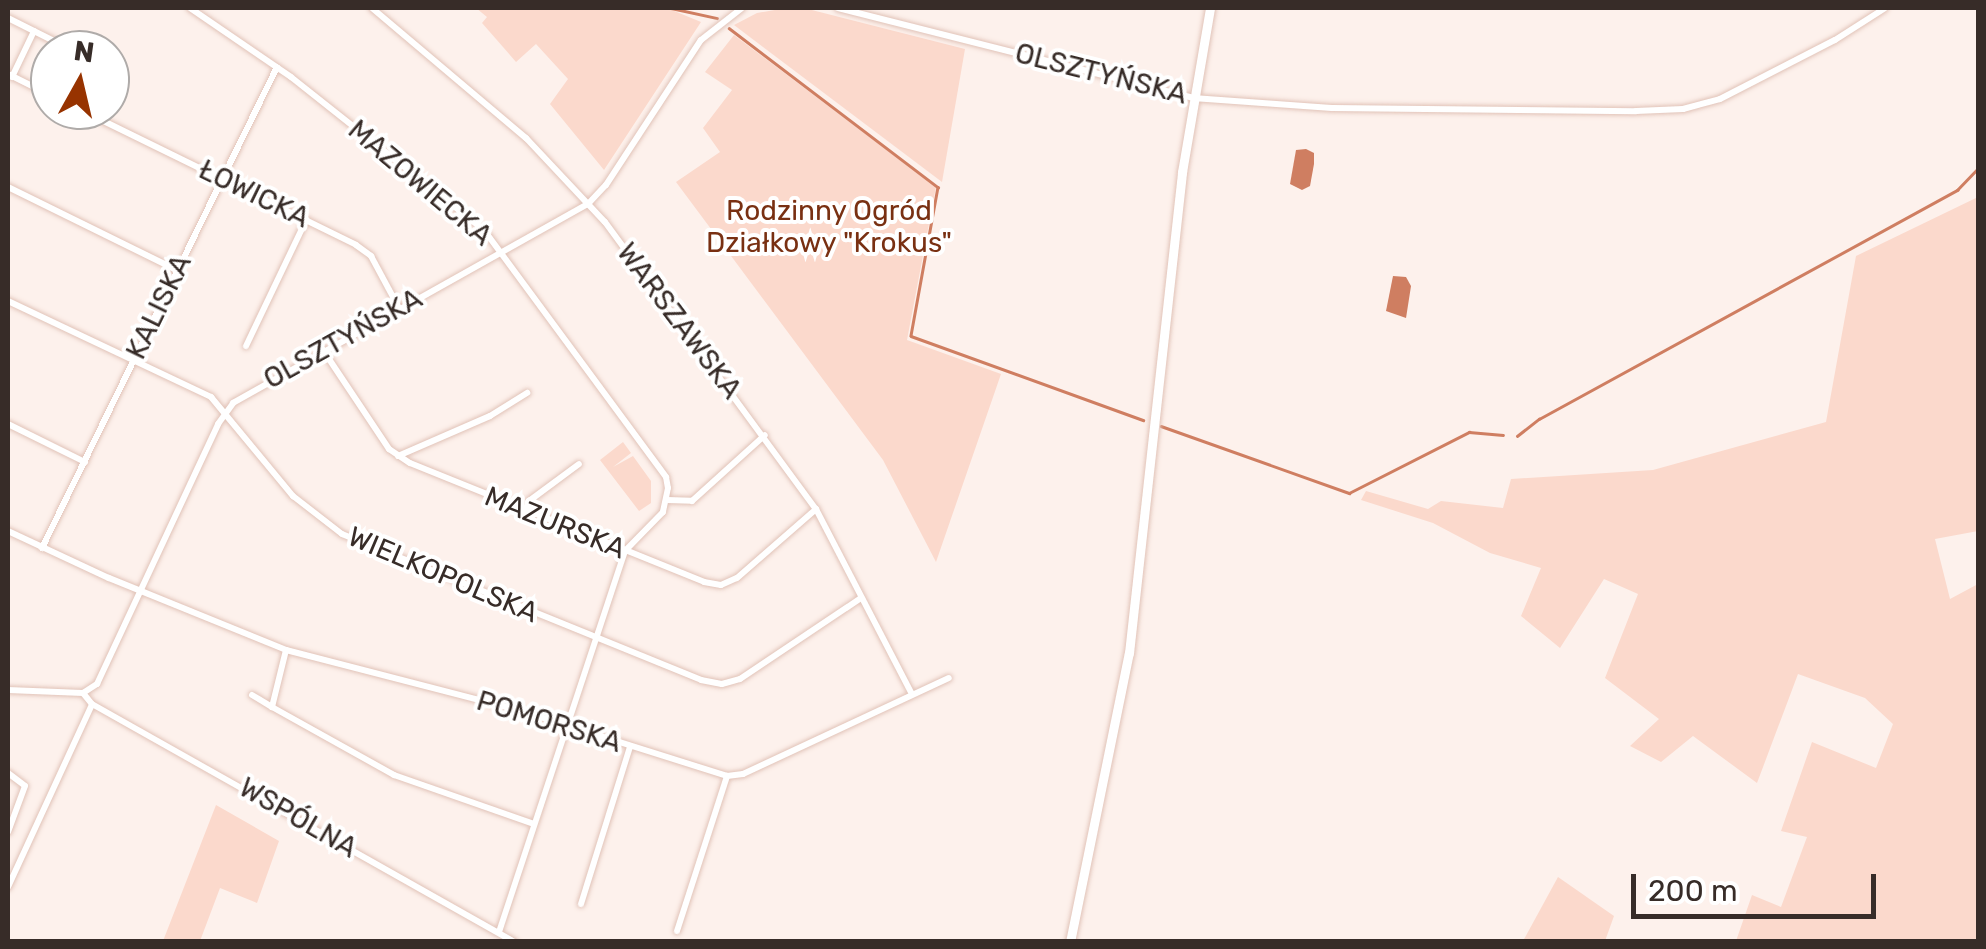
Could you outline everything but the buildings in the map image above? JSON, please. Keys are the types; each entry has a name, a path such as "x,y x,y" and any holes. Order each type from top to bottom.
{"main road":[{"path":"1070,942 1129,653 1193,98 1210,8"}],"street":[{"name":"MAZOWIECKA","path":"190,8 277,67 484,230 666,477 668,500"},
{"name":"WARSZAWSKA","path":"372,8 515,128 588,204 765,435 816,509 912,694"},
{"name":"OLSZTYŃSKA","path":"83,693 101,677 225,412 244,394 588,204 606,184 701,40 742,8"},
{"name":"OLSZTYŃSKA","path":"838,8 1193,98 1248,105 1684,109 1720,100 1835,40 1886,8"},
{"path":"8,18 30,30"},
{"path":"10,76 30,39"},
{"name":"KALISKA","path":"42,548 277,67"},
{"name":"ŁOWICKA","path":"122,130 371,256 400,308"},
{"path":"8,187 178,270"},
{"path":"246,346 306,220"},
{"name":"WIELKOPOLSKA","path":"8,301 211,398 294,496 342,534 701,680 722,684 740,679 861,598"},
{"path":"323,350 398,456 490,416 527,393"},
{"path":"8,424 84,462"},
{"path":"499,931 624,551 663,512 668,500 692,501 765,435"},
{"name":"MAZURSKA","path":"398,456 624,551 721,585 737,578 816,509"},
{"path":"525,511 529,501 579,464"},
{"name":"POMORSKA","path":"8,531 286,650 567,726 727,776"},
{"path":"272,707 286,650"},
{"path":"678,931 727,776 742,774 949,678"},
{"path":"8,690 83,693"},
{"name":"WSPÓLNA","path":"83,693 92,704 515,942"},
{"path":"252,695 394,775 534,824"},
{"path":"8,887 92,704"},
{"path":"581,904 630,747"},
{"path":"8,773 25,786 8,832"}],"green space":[{"path":"476,8 667,8 701,22 604,170 550,104 568,79 536,44 516,62 482,23 487,17"},
{"path":"804,8 965,49 942,182 734,25 757,13"},
{"name":"Rodzinny Ogród Działkowy \"Krokus\"","path":"734,35 936,187 907,340 1001,374 936,562 883,460 676,182 720,152 703,128 732,90 705,72"},
{"path":"1978,197 1978,531 1935,539 1950,599 1978,584 1978,941 1736,941 1752,895 1781,907 1807,837 1781,831 1812,742 1876,768 1893,724 1865,698 1798,674 1757,783 1693,736 1661,762 1630,746 1659,719 1605,678 1638,594 1604,579 1560,648 1521,616 1541,568 1490,553 1433,523 1361,500 1366,491 1428,509 1441,501 1503,508 1511,479 1653,470 1826,422 1856,256"},
{"path":"623,442 631,453 613,467 633,456 651,481 651,503 639,511 600,460"},
{"path":"216,805 279,841 257,903 220,888 200,941 163,941"},
{"path":"1558,877 1614,916 1605,941 1523,941"}],"shaded area":[{"path":"1296,150 1314,153 1314,164 1310,186 1302,190 1290,184"},
{"path":"1393,276 1406,277 1411,286 1406,318 1386,311"}],"waterway":[{"path":"671,8 717,18"},
{"path":"729,28 938,187 911,336 1143,420"},
{"path":"1517,436 1539,419 1957,190 1978,168"},
{"path":"1161,426 1349,493 1469,432 1503,435"}]}
